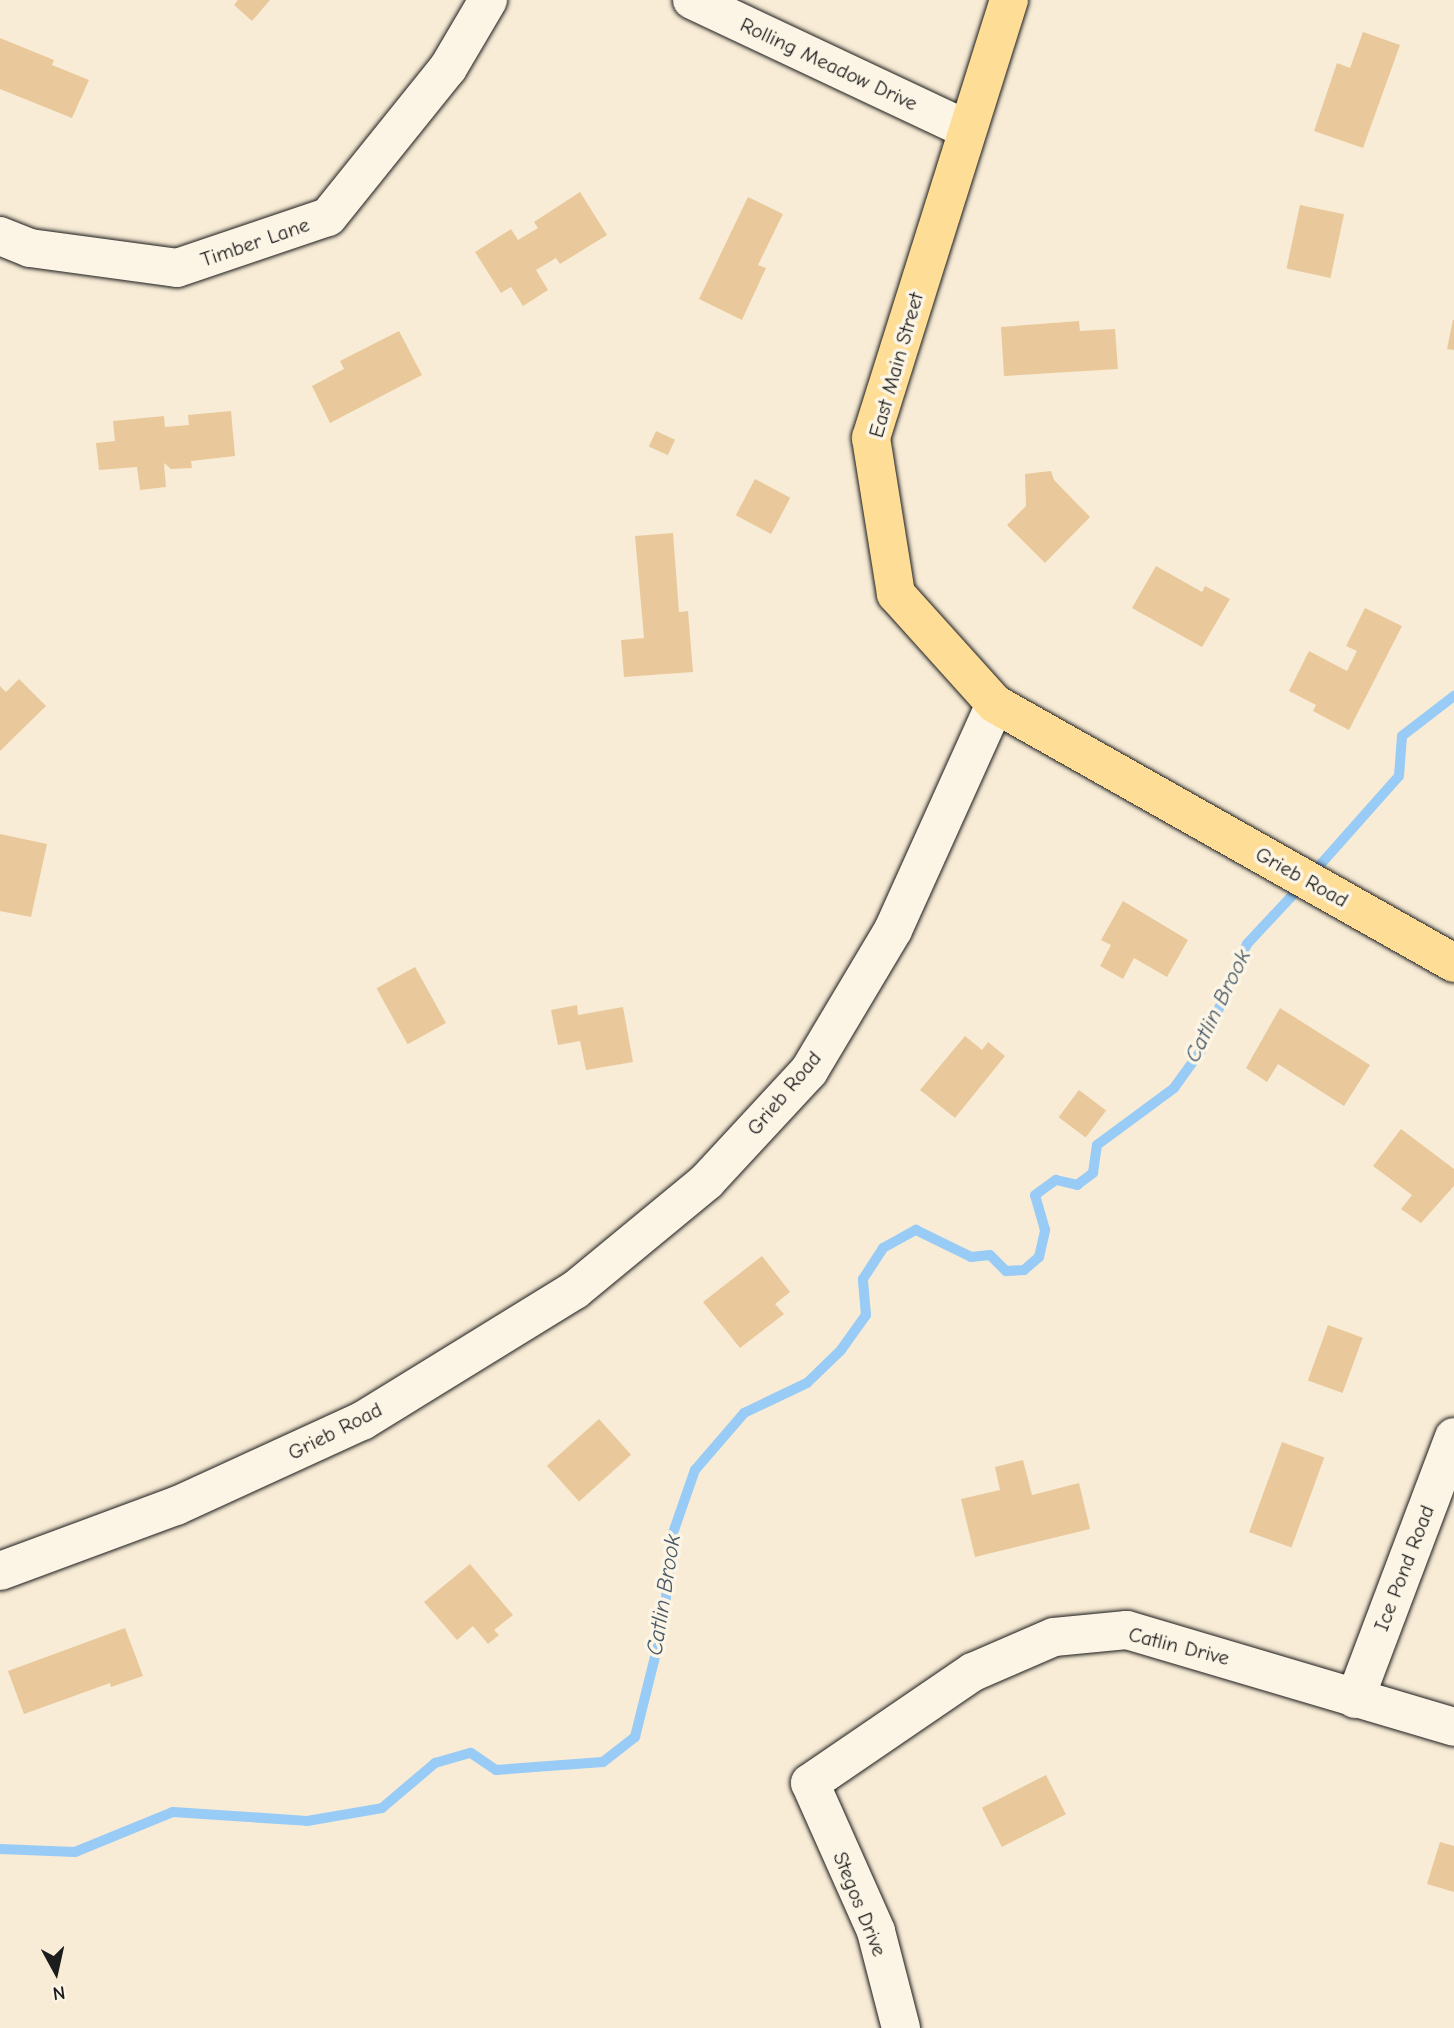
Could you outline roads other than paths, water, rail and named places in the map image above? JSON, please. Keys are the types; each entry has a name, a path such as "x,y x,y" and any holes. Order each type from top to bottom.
{"main road":[{"name":"East Main Street","path":"995,704 896,594 872,438 966,129 1009,0"},
{"name":"Grieb Road","path":"995,704 1454,963"}],"street":[{"name":"Timber Lane","path":"0,236 30,248 177,268 328,217 448,68 488,0"},
{"name":"Rolling Meadow Drive","path":"692,0 966,129"},
{"name":"Grieb Road","path":"0,1571 176,1506 362,1421 575,1290 707,1181 809,1071 893,930 995,704"},
{"name":"Ice Pond Road","path":"1355,1699 1454,1437"},
{"name":"Catlin Drive","path":"810,1783 973,1672 1055,1637 1127,1630 1454,1727"},
{"name":"Stegos Drive","path":"810,1783 876,1931 901,2028"}],"waterway":[{"name":"Catlin Brook","path":"1312,874 1399,776 1402,736 1454,696"},
{"name":"Catlin Brook","path":"0,1849 75,1852 173,1812 307,1821 382,1808 435,1763 471,1753 496,1770 603,1762 635,1737 663,1625 673,1533 695,1470 744,1413 807,1383 841,1350 866,1315 863,1279 883,1248 916,1230 971,1257 990,1255 1006,1271 1024,1270 1039,1257 1045,1230 1035,1195 1056,1180 1077,1185 1093,1173 1097,1145 1174,1088 1200,1052 1247,944 1301,886"}]}
